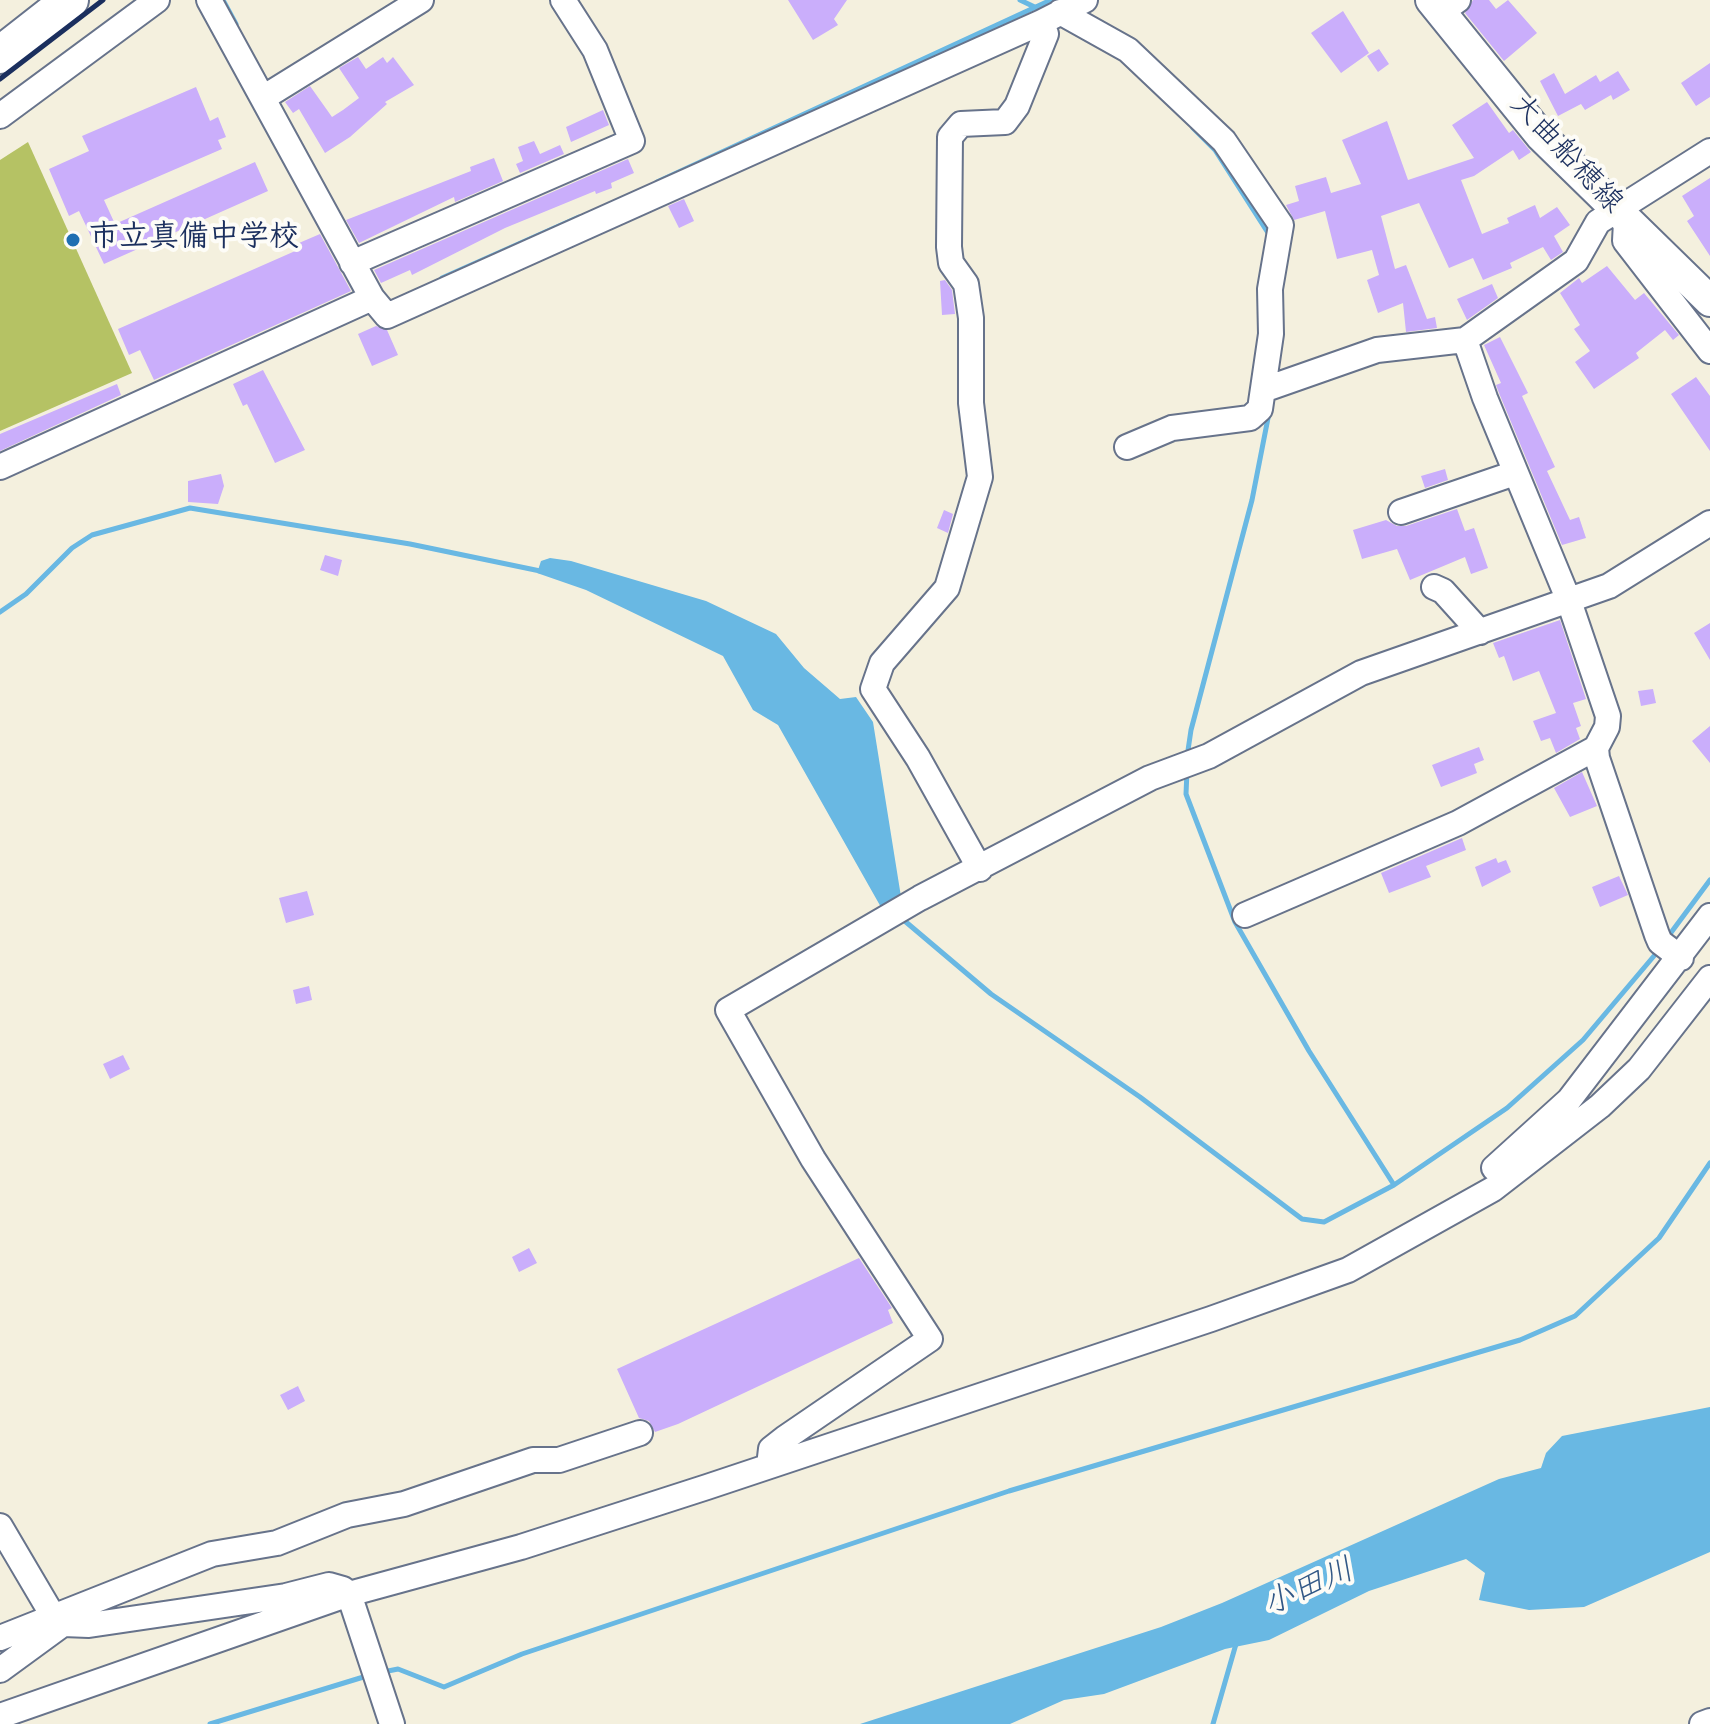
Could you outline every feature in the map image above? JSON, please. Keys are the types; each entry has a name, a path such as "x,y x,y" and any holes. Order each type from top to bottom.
{"highway":[{"path":"0,55 70,0"}],"main road":[{"name":"大曲船穂線","path":"1443,4 1541,136 1620,217 1710,301"}],"street":[{"path":"0,116 157,0"},
{"path":"209,0 358,260 375,304 387,316 1085,0"},
{"path":"263,98 421,0"},
{"path":"358,260 632,141 595,50 563,0"},
{"path":"1051,17 1128,50 1224,141 1281,225 1270,289 1271,334 1260,409 1250,418 1172,428 1127,447"},
{"path":"980,869 918,758 873,689 882,663 947,588 980,477 971,403 971,318 966,284 951,263 949,247 950,137 961,124 1005,122 1017,106 1051,17"},
{"path":"1263,390 1377,350 1465,340 1576,261 1598,222 1620,217 1710,151"},
{"path":"1620,217 1625,241 1710,351"},
{"path":"0,467 375,304"},
{"path":"1245,915 1458,823 1596,748 1607,727 1608,716 1569,601 1515,473 1465,340"},
{"path":"1401,512 1515,473"},
{"path":"769,1466 771,1449 930,1339 813,1159 728,1010 898,910 1150,778 1209,756 1361,673 1609,586 1710,523"},
{"path":"1434,587 1443,591 1480,632"},
{"path":"1596,748 1670,950"},
{"path":"1452,1213 1465,1191 1517,1150 1569,1100 1670,950 1710,916"},
{"path":"0,1716 352,1604 1286,1294 1371,1258 1493,1189 1600,1106 1639,1069 1710,978"},
{"path":"0,1638 58,1620 212,1554 277,1543 347,1515 404,1504 533,1460 559,1460 640,1433"},
{"path":"0,1526 58,1620 89,1625 286,1596 329,1585 352,1604 392,1724"},
{"path":"0,1670 58,1620"},
{"path":"1702,1724 1710,1721"}],"green space":[{"path":"28,142 132,373 0,431 0,160"}],"water":[{"path":"550,558 571,561 706,601 776,634 804,668 840,699 856,697 873,722 902,903 882,909 778,725 753,710 723,656 586,590 537,573 541,561"},
{"name":"小田川","path":"1710,1407 1710,1552 1584,1607 1529,1610 1479,1600 1485,1573 1466,1559 1369,1591 1269,1640 1225,1649 1104,1694 1064,1700 1010,1724 860,1724 1161,1627 1222,1603 1499,1479 1541,1468 1546,1453 1562,1436"}],"building":[{"path":"788,0 847,0 834,19 838,25 813,40"},
{"path":"1473,0 1489,0 1496,9 1508,0 1537,33 1504,61 1465,13"},
{"path":"1343,11 1369,53 1341,73 1311,33"},
{"path":"1379,49 1389,64 1378,72 1367,56"},
{"path":"358,57 366,69 383,57 387,63 393,57 414,85 385,102 387,104 350,137 325,153 299,109 293,113 285,102 310,86 332,117 359,98 339,68"},
{"path":"1710,63 1710,97 1696,106 1681,83"},
{"path":"1618,71 1630,90 1613,100 1611,95 1585,110 1581,104 1558,116 1540,81 1554,73 1565,94 1596,75 1600,82"},
{"path":"196,87 210,121 218,117 226,137 218,140 222,149 104,200 115,224 255,162 268,191 104,264 79,211 69,216 49,169 89,151 82,136"},
{"path":"1487,102 1509,133 1513,130 1531,152 1519,160 1513,150 1474,176 1461,180 1482,234 1509,223 1507,218 1535,205 1540,218 1557,207 1570,225 1554,236 1563,252 1551,260 1543,247 1510,263 1512,268 1483,280 1473,258 1449,268 1419,203 1381,216 1395,269 1406,265 1427,319 1435,317 1437,328 1406,332 1403,303 1378,313 1367,280 1379,275 1372,250 1337,259 1325,211 1294,220 1286,205 1299,201 1295,186 1326,177 1331,193 1361,184 1342,140 1387,121 1408,180 1474,158 1452,125"},
{"path":"603,110 609,125 571,142 566,127"},
{"path":"534,141 540,154 560,145 564,154 520,173 516,164 523,161 518,147"},
{"path":"494,158 503,181 455,202 454,197 359,243 346,220 471,171 470,167"},
{"path":"628,159 634,173 611,183 612,188 596,194 595,191 505,228 412,275 410,270 381,283 374,270"},
{"path":"1710,178 1710,256 1687,221 1694,216 1682,196"},
{"path":"684,199 694,221 679,228 668,206"},
{"path":"320,234 351,291 154,380 140,350 129,355 118,329 302,248 299,243"},
{"path":"1607,266 1635,300 1644,293 1679,335 1673,340 1665,330 1636,353 1639,358 1594,389 1575,362 1590,351 1574,329 1580,325 1560,293 1579,278 1582,283"},
{"path":"945,280 952,290 955,314 942,315 940,281"},
{"path":"1492,284 1498,298 1467,320 1457,299"},
{"path":"376,326 387,330 398,355 372,366 358,334"},
{"path":"1500,337 1528,393 1522,396 1555,467 1547,471 1570,520 1579,517 1586,538 1562,545 1499,393 1496,385 1501,383 1484,345"},
{"path":"263,370 305,450 275,463 247,404 243,406 233,384"},
{"path":"1696,377 1710,396 1710,451 1671,394"},
{"path":"117,384 121,395 0,451 0,434"},
{"path":"1445,469 1448,480 1425,488 1421,476"},
{"path":"221,474 224,486 218,504 188,502 188,481"},
{"path":"1457,509 1465,531 1474,528 1488,568 1471,574 1465,557 1410,580 1397,549 1362,559 1353,530 1386,520 1397,526 1406,526"},
{"path":"944,510 953,514 948,533 937,528"},
{"path":"325,555 342,560 338,576 320,570"},
{"path":"1560,620 1586,699 1573,703 1581,726 1576,728 1580,739 1556,753 1550,738 1541,741 1533,721 1556,713 1539,671 1513,681 1504,656 1499,658 1493,643"},
{"path":"1710,623 1710,660 1694,633"},
{"path":"1653,689 1656,703 1641,706 1638,691"},
{"path":"1710,726 1710,763 1692,741"},
{"path":"1479,747 1484,760 1474,764 1477,773 1441,787 1432,765"},
{"path":"1582,772 1597,806 1570,817 1554,788"},
{"path":"1462,838 1466,850 1426,866 1431,877 1389,893 1381,873"},
{"path":"1496,858 1498,863 1506,860 1511,872 1482,887 1475,867"},
{"path":"1619,876 1628,895 1600,907 1592,887"},
{"path":"307,891 314,915 286,923 279,898"},
{"path":"309,986 312,1000 296,1004 293,990"},
{"path":"123,1055 130,1069 110,1079 103,1064"},
{"path":"529,1248 537,1263 519,1272 512,1257"},
{"path":"859,1258 892,1308 888,1310 893,1323 678,1424 655,1432 649,1421 639,1418 617,1369"},
{"path":"298,1386 305,1401 288,1410 280,1395"}],"waterway":[{"path":"223,0 236,24"},
{"path":"1020,0 1043,11"},
{"path":"657,182 1051,0"},
{"path":"1193,128 1215,150 1270,236"},
{"path":"442,278 579,217"},
{"path":"1187,757 1191,730 1252,500 1269,413"},
{"path":"0,612 26,594 72,548 92,535 190,508 410,544 545,572"},
{"path":"1187,771 1186,794 1235,922 1309,1051 1394,1185"},
{"path":"1667,938 1710,880"},
{"path":"900,917 991,994 1140,1097 1302,1219 1324,1222 1394,1185 1507,1108 1583,1040 1659,950"},
{"path":"383,1672 398,1669 444,1687 522,1654 1009,1491 1520,1340 1575,1316 1659,1238 1710,1163"},
{"path":"1213,1724 1236,1644"},
{"path":"210,1724 370,1675"}],"railway":[{"path":"0,79 103,0"}],"place":[{"name":"市立真備中学校","path":"73,240"}]}
